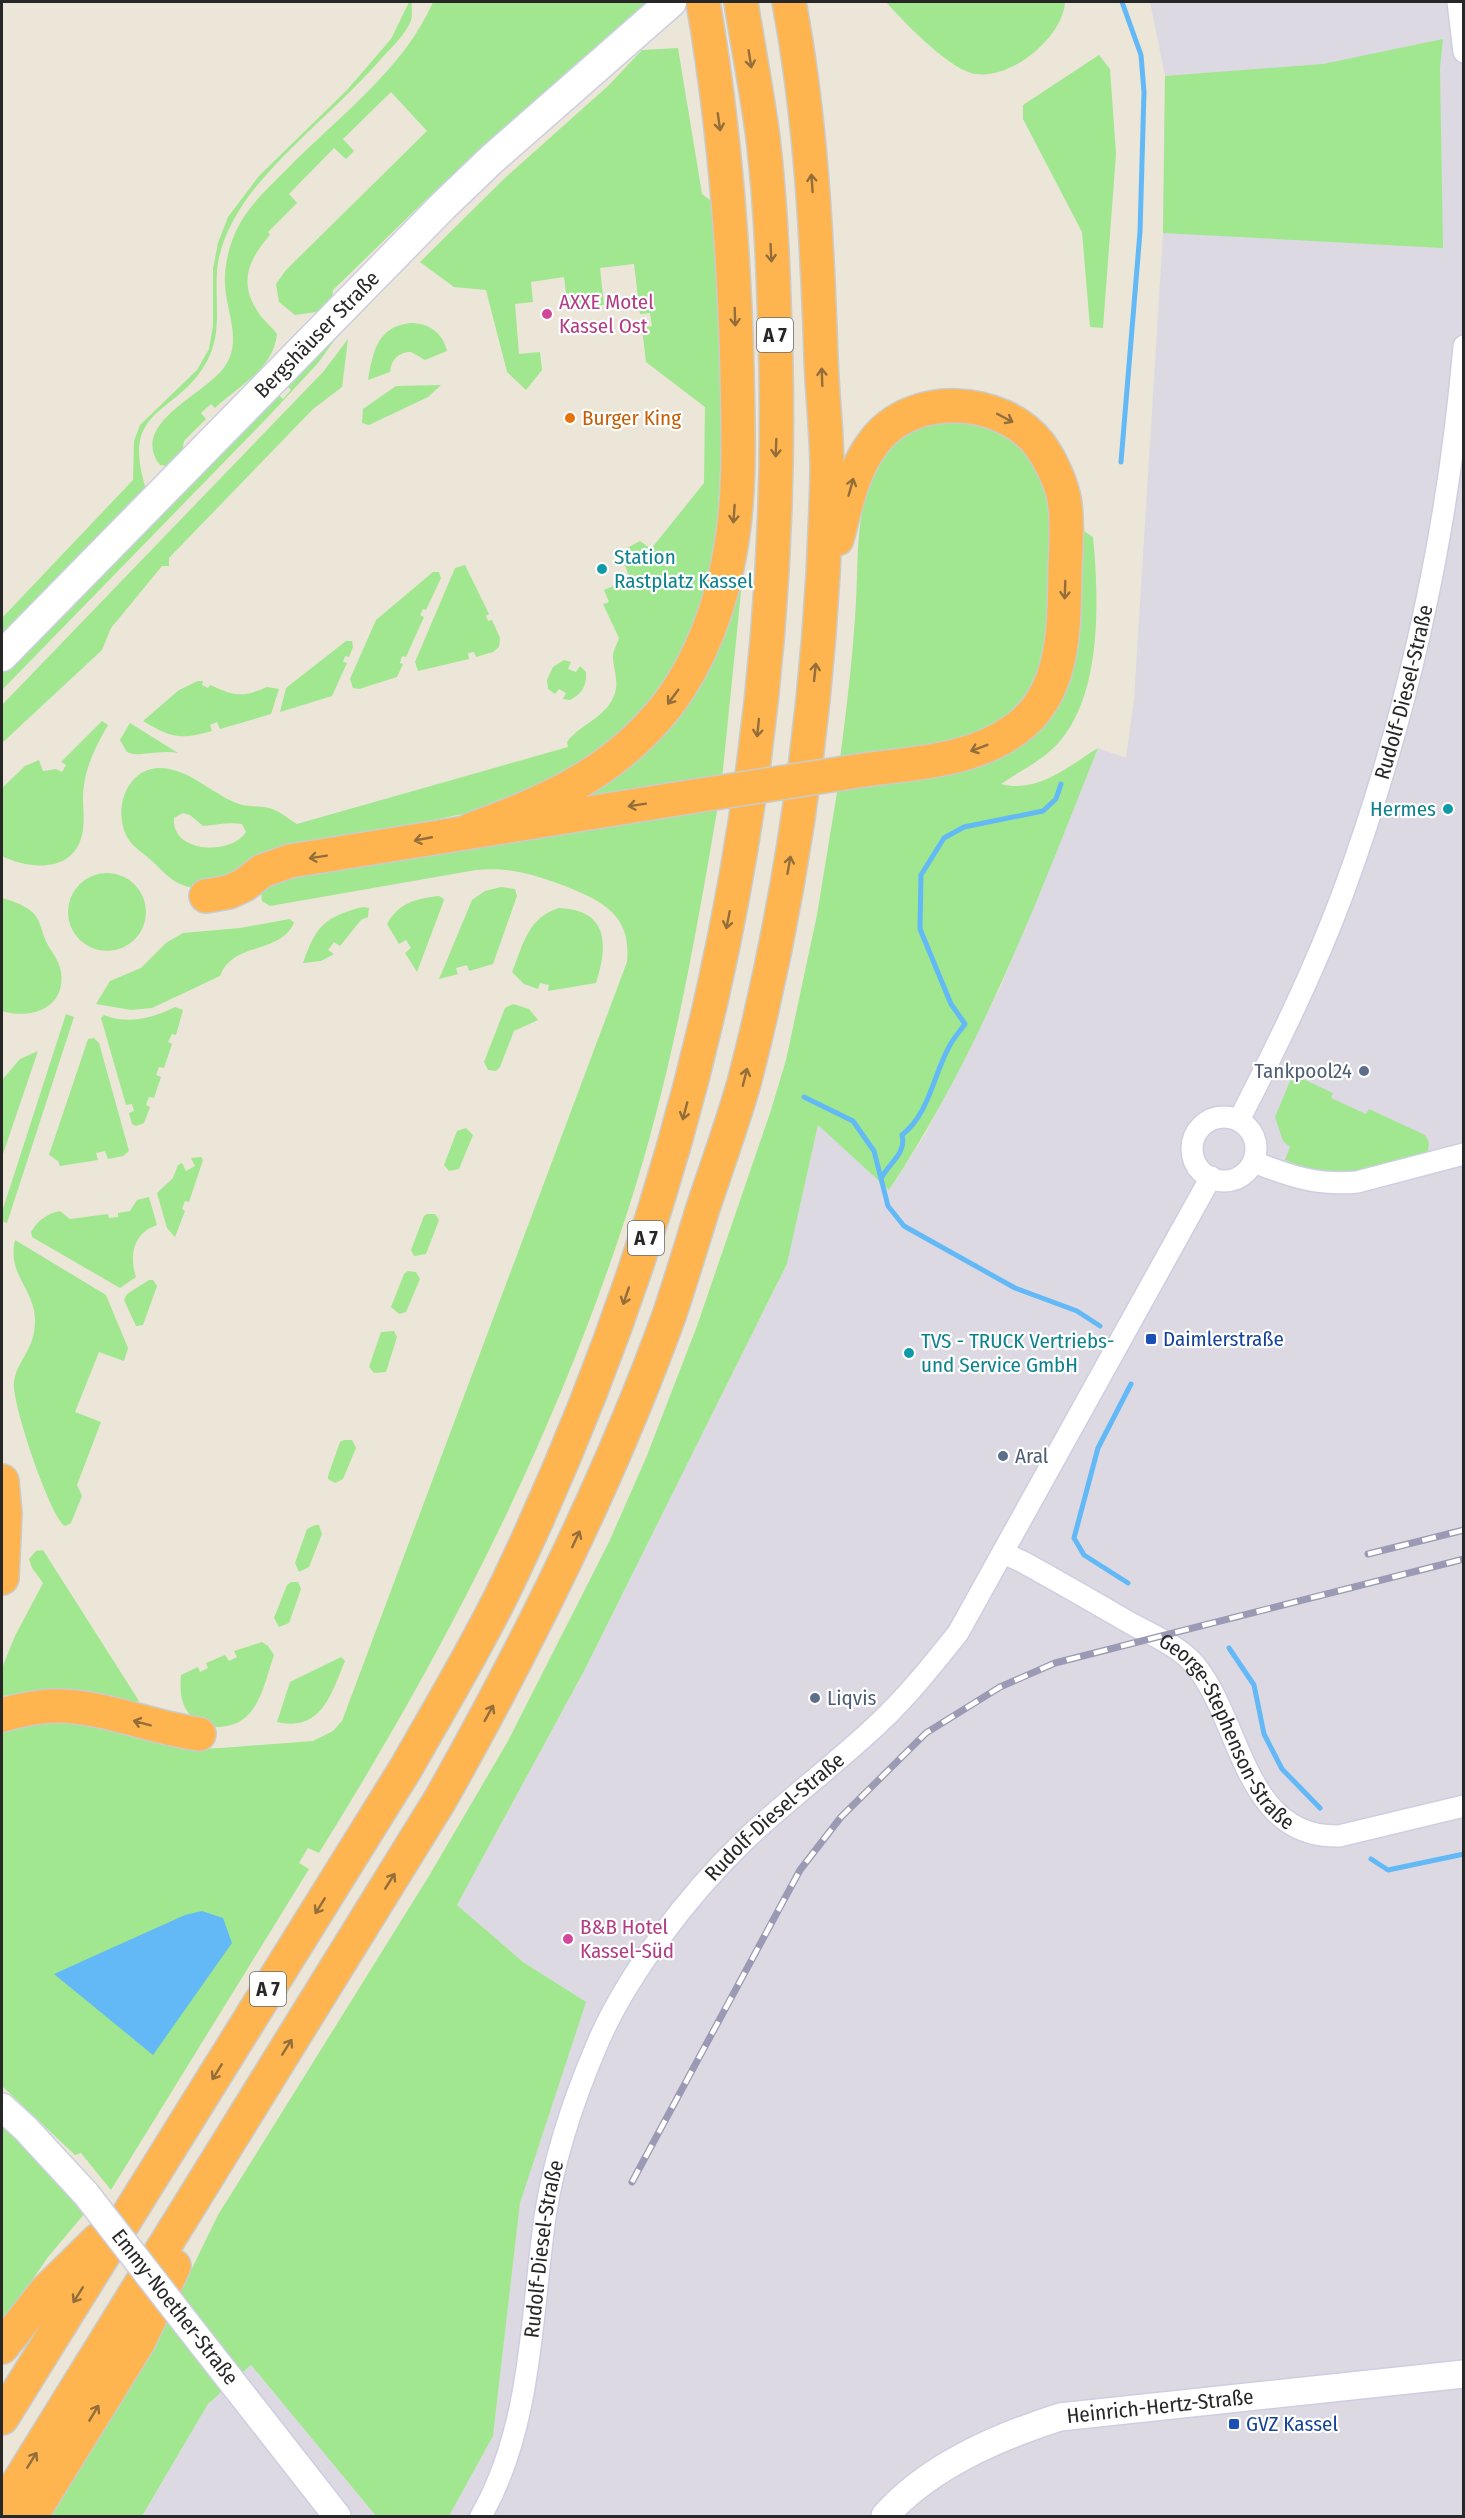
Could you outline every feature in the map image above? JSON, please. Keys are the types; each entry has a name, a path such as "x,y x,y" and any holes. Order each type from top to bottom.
{"highway":[{"path":"470,830 549,800 600,769 630,744 658,716 678,690 705,637 720,597 730,551 734,513 736,359 728,194 702,2"},
{"name":"A 7","path":"2,2418 406,1768 507,1584 594,1387 653,1219 686,1109 716,982 754,772 774,538 777,427 771,246 763,140 741,2"},
{"name":"A 7","path":"2,2509 440,1800 497,1698 582,1526 622,1434 669,1316 729,1133 744,1081 776,939 803,780 820,605 827,466 819,273 809,149 789,2"},
{"path":"206,896 229,892 244,885 262,871 290,861 470,830 974,751 1017,729 1034,712 1046,694 1056,670 1064,623 1067,523 1063,496 1052,466 1040,445 1029,434 1001,415 975,406 930,409 890,427 876,440 853,480 820,605"},
{"path":"2,1481 5,1514 2,1578"},
{"path":"2,1714 31,1707 59,1706 91,1710 172,1731 199,1734"},
{"path":"31,2517 138,2341 256,2097"},
{"path":"2,2347 64,2272 130,2210"}],"main road":[{"name":"Bergshäuser Straße","path":"2,656 443,206 492,159 671,2"}],"street":[{"path":"1458,2 1464,52"},
{"name":"Rudolf-Diesel-Straße","path":"1239,1120 1291,1015 1342,895 1392,744 1438,551 1464,346"},
{"path":"1230,1117 1239,1120 1249,1127 1255,1138 1257,1150 1254,1162 1246,1172 1235,1179 1223,1181 1210,1178 1196,1164 1193,1154 1196,1134 1210,1120 1230,1117"},
{"path":"1254,1162 1296,1178 1322,1184 1339,1184 1357,1182 1464,1154"},
{"name":"Rudolf-Diesel-Straße","path":"481,2517 506,2461 515,2428 528,2356 546,2216 562,2142 583,2080 612,2013 660,1938 720,1867 744,1841 879,1723 921,1679 958,1633 1210,1178"},
{"name":"George-Stephenson-Straße","path":"1003,1553 1185,1655 1204,1679 1260,1793 1284,1820 1302,1831 1321,1837 1339,1836 1464,1806"},
{"name":"Emmy-Noether-Straße","path":"2,2106 86,2194 337,2517"},
{"name":"Heinrich-Hertz-Straße","path":"885,2517 929,2479 972,2452 1015,2432 1060,2417 1464,2374"}],"shaded area":[{"path":"1150,2 1463,2 1463,2516 449,2516 493,2436 520,2203 585,2002 523,1962 457,1905 584,1671 787,1264 818,1125 890,1189 926,1133 1001,986 1098,748 1126,758 1134,699 1163,233 1165,76"},
{"path":"251,2365 376,2516 142,2516 208,2404"}],"green space":[{"path":"409,2 412,2 412,18 402,35 365,77 279,161 248,197 233,220 222,245 218,263 217,325 207,361 195,379 156,414 146,426 140,441 140,462 146,489 2,644 2,618 133,480 134,441 140,425 197,370 209,349 213,326 213,269 218,243 228,217 259,176 347,90 391,39"},
{"path":"433,2 647,2 439,187 333,290 332,300 316,312 295,315 279,302 276,284 286,270 427,131 391,92 343,139 354,151 346,159 334,148 289,194 297,203 268,232 270,235 256,253 249,271 248,291 260,315 277,334 269,358 253,376 215,408 211,404 201,413 206,419 184,441 181,459 168,466 160,465 153,450 154,436 162,423 174,410 216,377 230,356 233,335 226,293 225,269 237,229 266,190 387,71 405,49"},
{"path":"886,2 1065,2 1062,16 1055,30 1031,55 1001,71 986,74 971,73 949,61 926,42"},
{"path":"1443,39 1440,68 1443,248 1163,233 1165,76 1323,64"},
{"path":"678,48 702,194 714,203 722,420 717,541 710,587 667,687 594,762 478,811 364,834 198,888 178,883 132,844 123,825 121,812 127,788 144,772 155,768 178,771 234,802 272,809 297,824 568,747 567,742 573,735 606,709 611,702 616,683 613,654 619,638 603,604 609,602 604,590 630,579 620,552 640,541 651,549 704,483 705,407 646,362 642,328 652,326 650,313 640,314 634,264 600,268 604,305 568,309 564,277 531,282 533,302 515,304 519,354 540,352 542,370 526,390 507,372 486,290 454,287 420,262 505,178 608,86 642,50","holes":["183,813 190,815 203,826 242,824 246,832 238,840 228,845 203,847 192,844 182,838 176,830 174,818"]},
{"path":"1099,55 1110,69 1116,154 1103,328 1090,327 1082,232 1023,119 1023,105"},
{"path":"417,323 434,330 439,334 447,351 425,360 411,352 402,353 394,360 390,372 368,380 378,342 390,330"},
{"path":"341,331 318,363 267,418 2,690 2,671 253,418 255,420 279,395 283,399 291,390 288,387 302,373 300,369"},
{"path":"348,339 342,387 313,409 169,558 169,566 162,566 111,628 102,650 2,743 2,705 323,372"},
{"path":"441,385 428,397 369,425 362,423 363,409 396,386"},
{"path":"961,420 998,430 1020,445 1043,477 1053,523 1045,654 1026,700 1001,723 953,742 840,759 854,636 859,531 862,509 875,469 894,443 911,432 930,425"},
{"path":"1078,527 1093,537 1096,588 1094,644 1084,697 1074,721 1060,741 1039,760 1001,784 1014,786 1040,782 1098,748 1005,974 952,1084 922,1138 889,1190 818,1125 787,1264 584,1671 457,1905 523,1962 586,2002 520,2203 493,2436 449,2516 376,2516 251,2365 208,2404 142,2516 51,2516 110,2406 162,2330 218,2215 429,1876 508,1741 609,1542 646,1458 697,1326 771,1110 786,1060 817,915 838,786 1024,737"},
{"path":"465,565 489,614 486,616 488,621 492,620 500,638 499,647 493,652 476,657 474,652 468,653 469,659 418,671 415,662 455,568"},
{"path":"433,572 439,572 441,578 426,610 423,609 420,615 424,617 406,657 402,656 400,663 403,664 397,677 359,689 353,688 350,679 376,620"},
{"path":"735,572 743,572 722,779 586,799 583,792 602,780"},
{"path":"346,641 352,641 353,647 349,657 345,656 343,662 347,663 332,696 280,712 286,688"},
{"path":"564,660 571,662 568,669 576,672 580,666 586,672 583,689 570,700 563,699 566,693 559,689 555,694 548,689 547,680 553,667"},
{"path":"203,681 202,685 208,688 210,685 238,694 251,693 267,687 279,689 271,714 220,729 217,722 210,725 212,731 201,734 176,736 143,721 179,690"},
{"path":"102,721 108,725 87,769 83,791 83,829 77,848 69,857 48,865 24,864 2,856 2,788 25,766 39,760 43,771 56,769 62,772 66,765 61,762"},
{"path":"130,723 178,753 132,754 127,752 120,740"},
{"path":"718,805 680,1009 643,1160 598,1296 531,1461 453,1620 411,1698 319,1853 308,1848 299,1863 309,1869 111,2190 81,2153 75,2155 2,2086 2,1729 50,1722 76,1723 195,1749 313,1741 333,1731 342,1721 627,962 624,932 619,920 611,911 601,903 576,891 520,872 476,870 270,906 262,901 261,893 268,880"},
{"path":"107,873 122,876 134,885 143,897 146,912 143,927 134,939 122,948 107,951 92,948 80,939 71,927 68,912 71,897 80,885 92,876"},
{"path":"501,887 515,889 517,896 493,964 469,971 467,965 456,968 458,974 439,979 472,900 485,891"},
{"path":"439,896 444,899 443,903 417,972 405,953 411,948 406,940 399,944 387,924 403,906"},
{"path":"2,898 21,905 34,914 60,967 61,984 58,995 52,1003 35,1012 24,1014 2,1011"},
{"path":"363,907 369,908 368,917 361,920 340,946 334,942 328,950 334,954 321,961 303,963 312,940 323,925 330,919"},
{"path":"559,908 575,910 588,915 596,923 603,943 602,956 596,983 548,991 549,985 540,983 538,989 524,984 512,972 533,925 549,912"},
{"path":"290,919 294,923 278,940 235,957 226,965 220,976 152,1008 131,1010 96,1004 110,981 141,968 166,943 183,933 240,928"},
{"path":"513,1004 529,1009 538,1020 514,1031 500,1067 496,1071 488,1070 484,1062 505,1008"},
{"path":"175,1007 183,1010 176,1035 172,1034 168,1042 172,1044 164,1068 159,1067 156,1075 161,1077 154,1098 149,1097 146,1105 150,1107 144,1123 136,1126 132,1124 129,1113 134,1111 132,1104 126,1105 101,1018 104,1015 122,1020 140,1019"},
{"path":"66,1014 74,1017 7,1223 2,1221 2,1212"},
{"path":"94,1038 99,1043 129,1151 123,1156 108,1159 105,1151 96,1153 98,1160 60,1166 58,1161 49,1155 88,1039"},
{"path":"38,1051 2,1157 2,1080 20,1059"},
{"path":"1291,1079 1303,1079 1333,1093 1331,1098 1366,1114 1369,1109 1425,1135 1429,1142 1428,1152 1421,1157 1368,1171 1339,1174 1323,1172 1285,1160 1290,1147 1283,1141 1275,1117"},
{"path":"466,1128 473,1135 459,1169 449,1171 444,1165 457,1131"},
{"path":"201,1157 203,1160 189,1202 185,1201 182,1209 185,1211 175,1237 167,1228 157,1193 173,1178 178,1165 182,1163 186,1171 195,1166 191,1158"},
{"path":"149,1197 157,1225 138,1239 133,1253 136,1277 120,1288 32,1237 31,1232 37,1224 55,1212 60,1211 70,1219 108,1214 109,1218 118,1217 118,1213 130,1211 137,1200"},
{"path":"435,1214 439,1220 426,1254 414,1256 411,1250 424,1216"},
{"path":"15,1240 106,1295 128,1348 124,1361 99,1352 75,1412 101,1422 77,1485 82,1496 71,1523 65,1526 58,1518 41,1481 25,1434 15,1393 16,1374 33,1338 35,1318 30,1298 14,1262"},
{"path":"408,1271 416,1272 420,1279 406,1312 399,1314 391,1307 404,1274"},
{"path":"149,1280 153,1280 157,1286 143,1325 136,1326 124,1300 127,1294"},
{"path":"394,1331 397,1337 386,1372 374,1373 369,1367 381,1332"},
{"path":"352,1440 356,1448 343,1479 335,1483 328,1479 328,1476 340,1442"},
{"path":"319,1525 322,1534 309,1567 299,1572 295,1563 307,1529"},
{"path":"43,1550 139,1701 132,1703 49,1691 2,1696 2,1668 15,1636 43,1583 32,1568 29,1559 36,1551"},
{"path":"291,1582 298,1582 301,1589 289,1623 279,1627 274,1618 287,1585"},
{"path":"262,1642 274,1655 261,1694 248,1715 234,1724 217,1727 200,1723 193,1718 187,1711 182,1698 181,1675 198,1667 200,1672 208,1668 206,1663 225,1655 229,1661 237,1657 234,1651"},
{"path":"341,1657 345,1661 323,1708 315,1716 305,1721 292,1724 277,1722 290,1682"},
{"path":"2,2123 45,2165 85,2213 48,2257 2,2324"}],"water":[{"path":"202,1911 223,1918 232,1943 153,2055 54,1974 185,1915"}],"waterway":[{"path":"1121,462 1140,232 1144,92 1141,55 1122,2"},
{"path":"881,1179 902,1148 902,1135 925,1106 943,1058 965,1024 951,1004 920,929 921,875 944,838 964,827 1043,811 1056,799 1061,784"},
{"path":"804,1097 853,1121 874,1151 888,1206 904,1226 1015,1288 1077,1311 1100,1326"},
{"path":"1128,1583 1084,1555 1074,1538 1098,1448 1131,1384"},
{"path":"1229,1648 1254,1685 1264,1734 1282,1769 1320,1808"},
{"path":"1371,1859 1388,1870 1464,1854"}],"railway":[{"path":"1368,1554 1464,1530"},
{"path":"632,2182 800,1870 841,1817 926,1733 1000,1687 1055,1663 1464,1559"}],"place":[{"name":"AXXE Motel Kassel Ost","path":"547,314"},
{"name":"Burger King","path":"570,418"},
{"name":"Station Rastplatz Kassel","path":"602,569"},
{"name":"Hermes","path":"1448,809"},
{"name":"Tankpool24","path":"1364,1071"},
{"name":"Daimlerstraße","path":"1151,1339"},
{"name":"TVS - TRUCK Vertriebs- und Service GmbH","path":"909,1353"},
{"name":"Aral","path":"1003,1456"},
{"name":"Liqvis","path":"815,1698"},
{"name":"B&B Hotel Kassel-Süd","path":"568,1939"},
{"name":"GVZ Kassel","path":"1234,2424"}]}
